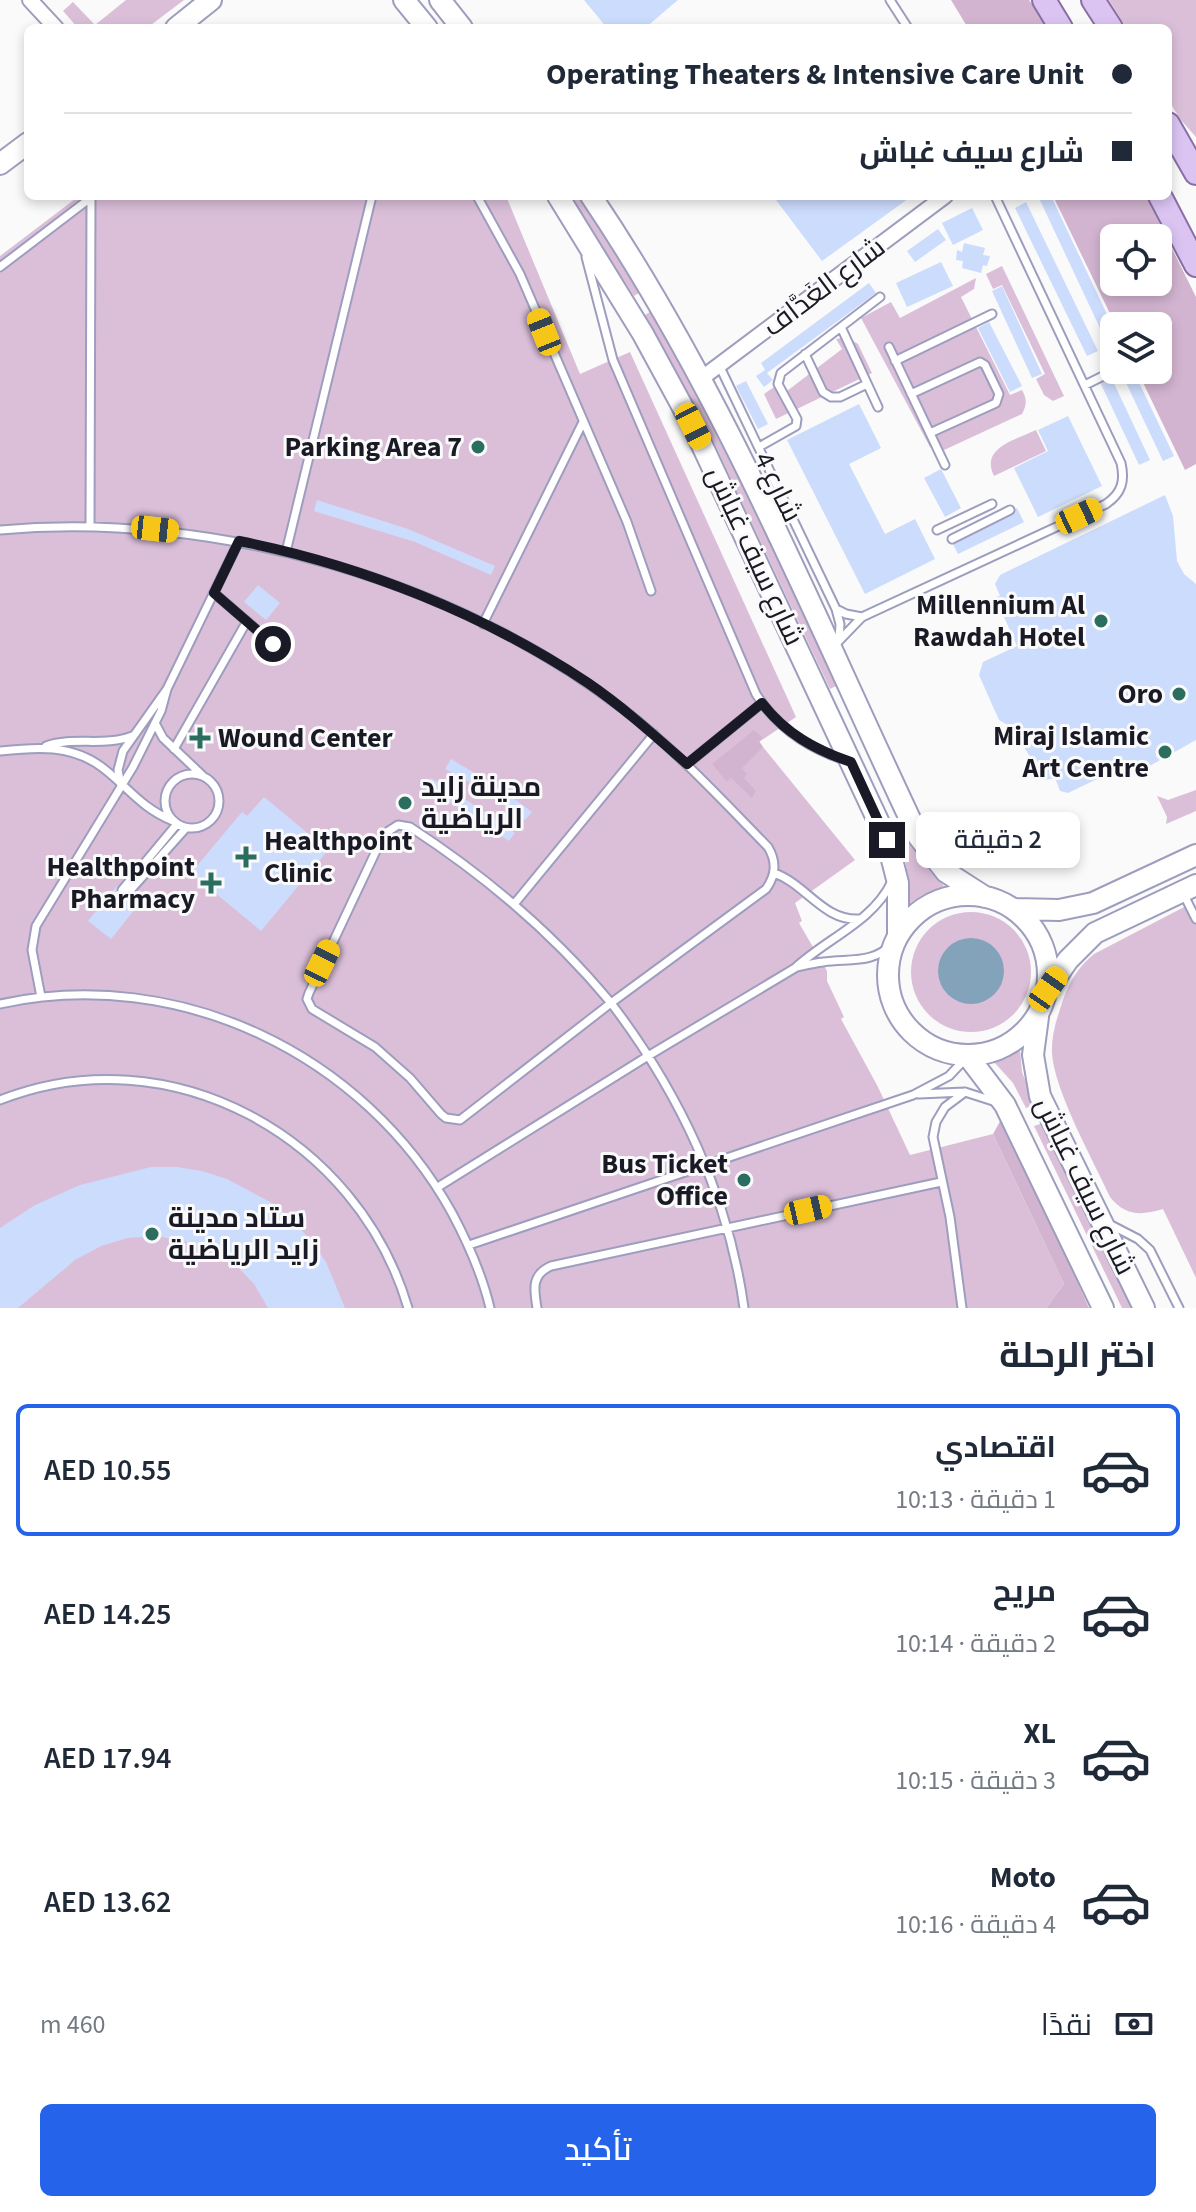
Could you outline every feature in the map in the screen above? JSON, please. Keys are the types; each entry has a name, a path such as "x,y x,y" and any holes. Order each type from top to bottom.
{"main road":[{"path":"1044,0 1059,24"},
{"path":"1093,0 1108,24"},
{"path":"1172,131 1196,173"},
{"path":"1162,200 1196,265"}],"street":[{"path":"30,0 52,24"},
{"path":"181,24 211,0"},
{"path":"404,0 424,24"},
{"path":"440,0 459,24"},
{"path":"0,164 24,146"},
{"name":"شارع سيف غباش","path":"561,200 643,334 704,447 887,840 896,870 900,910 896,939"},
{"name":"شارع سيف غباش","path":"593,200 702,378 834,645 876,746 926,849 958,882 985,897"},
{"name":"شارع الغَدَّاف","path":"702,378 940,200"},
{"path":"851,762 869,765 876,746"},
{"path":"1014,909 1059,910 1093,903 1196,855"},
{"path":"1048,989 1048,963 1033,927 1014,909 985,897 956,896 929,906 906,924 896,939 888,970 892,998 905,1023 927,1043 967,1055 986,1052 1021,1034 1039,1014 1048,989 1074,953 1095,933 1189,888"},
{"name":"شارع سيف غباش","path":"1039,1014 1033,1055 1040,1096 1144,1308"},
{"name":"شارع سيف غباش","path":"967,1055 1009,1113 1103,1308"}],"lane":[{"path":"890,0 905,24"},
{"path":"0,267 88,200"},
{"path":"90,526 92,200"},
{"path":"286,552 371,200"},
{"path":"479,200 520,274 627,522 651,591"},
{"path":"834,645 862,617 1115,498 1122,487 1124,474 1121,463 997,200"},
{"path":"577,224 613,360 751,684 775,719 798,738 812,747 851,762"},
{"path":"759,447 796,426 797,419 778,380 783,371 880,297"},
{"path":"895,361 992,314"},
{"path":"841,327 878,407"},
{"path":"889,347 945,465"},
{"path":"805,354 823,392 831,397 840,397 867,384"},
{"path":"911,394 980,362 985,365 999,394 996,403 930,433"},
{"name":"شارع 4","path":"719,365 836,609 840,624 834,645"},
{"path":"1085,385 1100,378"},
{"path":"483,624 583,422"},
{"path":"937,530 992,504"},
{"path":"952,539 1010,510"},
{"path":"0,530 90,526 155,529 239,541 286,552 406,591 483,624 589,684 687,764 768,847 773,855 774,873 766,889 611,1003 467,1118 453,1120 441,1114 410,1078 384,1055 307,1003 384,834 392,827 410,827 466,864 515,903 562,948 611,1003 648,1056 678,1107 705,1164 727,1228 744,1308"},
{"path":"41,997 32,950 36,926 121,786 155,723 167,689 239,541"},
{"path":"214,593 273,644"},
{"path":"836,609 862,617"},
{"path":"174,749 247,621"},
{"path":"121,786 119,763 133,736 167,689"},
{"path":"687,764 762,703"},
{"path":"155,723 161,735 207,779 219,800 215,815 203,826 186,828 125,892 175,822"},
{"path":"515,903 654,734"},
{"path":"0,751 44,747 68,741 111,742 133,736"},
{"path":"44,747 82,756 102,767 151,810 186,828"},
{"path":"175,822 168,814 165,799 171,784 184,775 207,779"},
{"path":"438,1187 795,968 814,949 880,903 896,870"},
{"path":"774,873 793,881 830,913 861,919"},
{"path":"1189,888 1196,919"},
{"path":"795,968 822,962 862,961 883,952 896,939"},
{"path":"0,1004 41,997 113,996 172,1004 218,1016 282,1043 361,1098 406,1144 438,1187 469,1245 490,1308"},
{"path":"469,1245 913,1095 949,1076 967,1055"},
{"path":"0,1100 54,1085 129,1081 198,1093 263,1121 320,1163 357,1206 392,1266 408,1308"},
{"path":"913,1095 965,1092 993,1101 1009,1113"},
{"path":"962,1308 950,1217 934,1150 934,1130 945,1107 965,1092"},
{"path":"537,1308 535,1282 546,1268 941,1182"},
{"path":"1101,1219 1138,1239 1150,1250 1179,1308"}],"shaded area":[{"path":"126,0 184,0 152,24 96,24"},
{"path":"951,0 1029,0 1046,24 966,24"},
{"path":"1109,0 1196,0 1196,137 1172,106 1172,24 1124,24"},
{"path":"73,2 94,24 74,24 63,11"},
{"name":"مدينة زايد الرياضية","path":"74,200 508,200 580,374 630,352 796,717 759,742 855,860 795,903 802,921 799,923 827,971 827,981 844,1017 841,1019 910,1155 993,1134 1064,1284 1046,1308 0,1308 0,256"},
{"path":"572,200 582,200 642,291 634,296"},
{"path":"1055,200 1148,200 1160,224 1100,224 1100,293"},
{"path":"1172,249 1196,297 1196,464 1185,470 1144,384 1172,384 1172,312 1109,312 1101,296 1172,296"},
{"path":"1002,266 1064,396 1053,401 1044,395 1036,379 1045,374 1002,285 993,289 986,274"},
{"path":"976,278 974,289 961,297 1010,395 1022,390 1026,404 1022,414 942,451 930,447 861,318 891,302 900,318"},
{"path":"653,310 724,442 838,685 830,689 710,434 645,315"},
{"path":"847,337 858,344 872,373 776,419 764,394 777,385 783,394 842,349 836,339"},
{"path":"1036,430 1046,451 994,476 991,466 996,452"},
{"path":"754,730 763,738 759,741 763,747 742,768 747,774 744,778 756,791 752,798 731,778 727,782 712,764"},
{"path":"1196,790 1196,811 1166,824 1167,817 1157,796 1168,800"},
{"path":"913,843 944,886 906,906 908,877 903,847"},
{"path":"1186,906 1196,925 1196,1278 1163,1209 1135,1213 1122,1208 1110,1197 1067,1106 1052,1054 1053,1033 1063,1000 1083,964 1094,954"},
{"path":"971,912 994,916 1014,929 1027,949 1031,972 1027,995 1014,1015 994,1028 971,1032 948,1028 928,1015 915,995 911,972 915,949 928,929 948,916"},
{"path":"1020,1049 1022,1072 1035,1105 1026,1108 1013,1083 994,1062 1008,1058"},
{"path":"1003,1116 1089,1308 1046,1308 1064,1284 993,1134"},
{"path":"1043,1123 1132,1308 1122,1308 1034,1126"}],"water":[{"path":"977,938 995,947 1002,958 1002,984 995,995 984,1002 965,1004 947,995 940,984 938,965 947,947 958,940"}],"building":[{"path":"584,0 678,0 650,24 604,24"},
{"path":"776,200 906,200 822,261"},
{"path":"1040,200 1053,200 1106,312 1100,312 1100,328"},
{"path":"1026,202 1098,351 1087,356 1015,208"},
{"path":"972,208 983,230 953,245 942,223"},
{"path":"938,229 946,240 915,262 907,251"},
{"path":"964,243 985,248 983,255 990,256 981,273 962,268 963,261 956,260 957,250 962,252"},
{"path":"941,262 953,286 907,307 896,283"},
{"path":"869,283 876,293 767,373 773,380 764,387 756,376 765,370 761,363"},
{"path":"1002,286 1042,374 1032,378 992,291"},
{"path":"989,322 1022,386 1010,392 978,328"},
{"path":"746,381 768,424 758,429 736,386"},
{"path":"1101,384 1114,384 1150,460 1139,465"},
{"path":"1127,384 1140,384 1174,456 1163,461"},
{"path":"859,404 881,448 849,464 885,534 915,519 935,559 865,594 787,440"},
{"path":"1068,416 1102,486 1038,517 1014,468 1048,451 1038,430"},
{"path":"941,469 961,508 945,517 924,478"},
{"name":"Millennium Al Rawdah Hotel","path":"1165,495 1173,516 1177,561 1184,574 1196,584 1196,740 1146,768 1095,780 1068,793 1060,791 1055,778 1045,780 1011,727 999,720 979,675 983,662 1017,646 995,597 1000,596 995,584 1000,575"},
{"path":"317,500 408,529 495,566 491,575 415,542 314,511"},
{"path":"1017,508 1024,522 958,554 951,540"},
{"path":"258,585 280,603 266,620 244,602"},
{"path":"451,759 532,812 525,820 478,787 445,769"},
{"path":"431,778 515,833 509,841 427,787"},
{"path":"264,797 328,850 261,931 191,873 242,812 247,816"},
{"path":"117,886 139,904 111,939 88,921"},
{"name":"ستاد مدينة زايد الرياضية","path":"151,1167 202,1171 227,1179 272,1203 292,1219 326,1262 345,1308 268,1308 254,1284 232,1261 204,1246 158,1236 128,1238 101,1246 75,1260 18,1308 0,1308 0,1228 35,1205 80,1185"}],"place":[{"name":"Parking Area 7","path":"478,447"},
{"name":"Millennium Al Rawdah Hotel","path":"1101,621"},
{"name":"Oro","path":"1179,694"},
{"name":"Wound Center","path":"200,738"},
{"name":"Miraj Islamic Art Centre","path":"1165,752"},
{"name":"مدينة زايد الرياضية","path":"405,803"},
{"name":"Healthpoint Clinic","path":"246,857"},
{"name":"Healthpoint Pharmacy","path":"211,883"},
{"name":"Bus Ticket Office","path":"744,1180"},
{"name":"ستاد مدينة زايد الرياضية","path":"152,1234"}],"route":[{"path":"273,644 214,593 239,541 367,577 483,624 589,684 687,764 762,703 782,726 798,738 812,747 851,762 887,840"}]}
